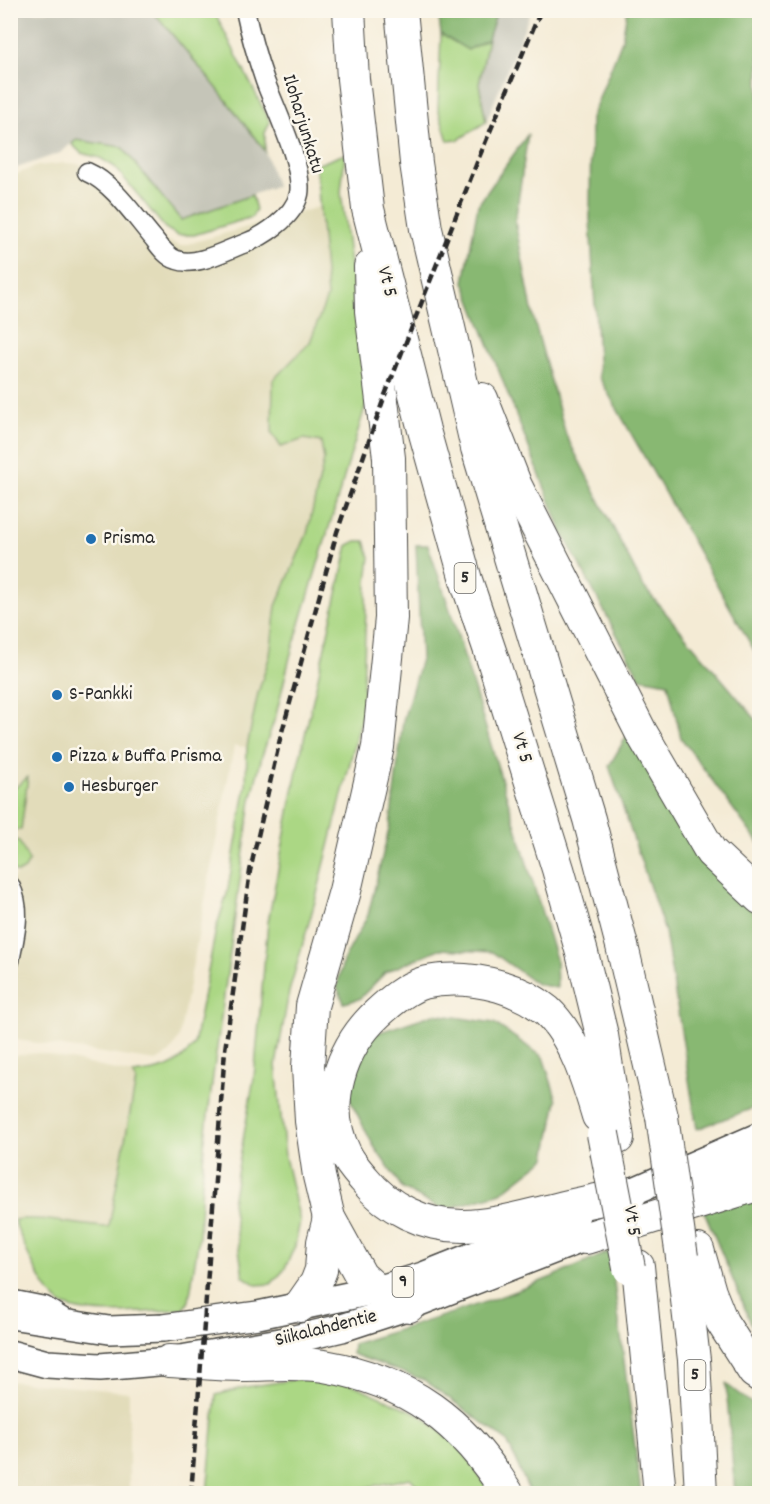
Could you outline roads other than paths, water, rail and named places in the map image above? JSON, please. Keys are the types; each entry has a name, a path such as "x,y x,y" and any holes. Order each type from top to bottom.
{"highway":[{"name":"Vt 5","path":"349,10 353,80 368,209 424,430 466,580 500,682 582,953 602,1035 611,1136 634,1267 659,1494"},
{"path":"401,10 416,163 426,229 477,448 589,819 665,1116 690,1253 711,1292 722,1322 754,1372 759,1376"},
{"path":"368,209 371,311 389,458 391,618 378,747 345,891 312,1006 308,1067 311,1121 319,1176 330,1218 361,1276 377,1290 409,1306"},
{"path":"426,229 473,377 516,486 641,732 711,852 759,898"},
{"path":"611,1136 585,1070 547,1012 517,992 486,982 453,979 421,984 392,1000 366,1024 347,1050 338,1076 335,1102 336,1126 345,1153 372,1189 399,1211 435,1222 461,1226 500,1223 631,1193"},
{"path":"586,1238 759,1184"},
{"path":"300,1306 316,1283 321,1270 323,1242 330,1218"},
{"name":"5","path":"690,1253 701,1494"},
{"path":"169,1361 322,1366 359,1374 390,1385 423,1402 448,1420 475,1446 508,1494"}],"main road":[{"name":"Siikalahdentie","path":"10,1315 109,1330 163,1328 258,1315 377,1290 423,1276 631,1193 759,1136"},
{"name":"Siikalahdentie","path":"10,1354 46,1364 100,1367 169,1361 286,1341 342,1328 409,1306 586,1238 759,1164"}],"street":[{"name":"Iloharjunkatu","path":"87,172 106,184 160,247 176,260 186,262 202,259 256,239 276,226 291,209 299,195 298,177 258,61 245,10"},
{"path":"10,885 16,895 19,910 10,961"},
{"path":"10,1299 45,1305 79,1327"}],"railway":[{"path":"191,1494 225,1050 250,871 280,739 337,532 385,395 478,160 541,10"}],"place":[{"name":"Prisma","path":"91,539"},
{"name":"S-Pankki","path":"57,695"},
{"name":"Pizza & Buffa Prisma","path":"57,757"},
{"name":"Hesburger","path":"69,787"}]}
